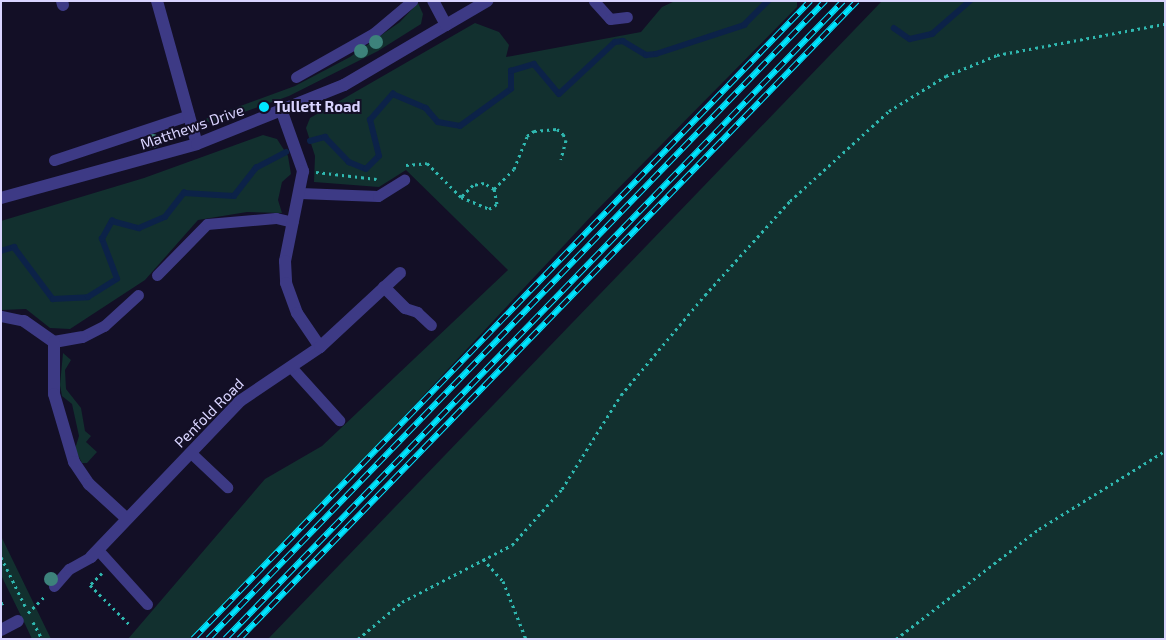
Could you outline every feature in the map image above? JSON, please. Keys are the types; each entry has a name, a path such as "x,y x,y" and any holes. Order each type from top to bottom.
{"street":[{"path":"157,1 197,144"},
{"path":"433,1 446,26"},
{"name":"Matthews Drive","path":"1,198 197,144 282,112 383,65 487,1"},
{"path":"282,112 303,164 300,193 285,261 286,283 297,313 320,347"},
{"name":"Penfold Road","path":"94,554 126,518 240,401 320,347 400,273"},
{"path":"384,287 405,308"},
{"path":"24,322 54,342 82,337"},
{"path":"54,342 54,394 71,455 89,484 126,518"},
{"path":"1,630 23,617"}],"lane":[{"path":"296,77 374,33 412,1"},
{"path":"594,1 610,19 627,17"},
{"path":"54,160 189,116"},
{"path":"300,193 378,196 404,180"},
{"path":"157,275 207,224 276,218 293,222"},
{"path":"82,337 112,320 138,295"},
{"path":"405,308 417,312 431,326"},
{"path":"1,316 24,322"},
{"path":"291,367 339,420"},
{"path":"191,453 227,487"},
{"path":"54,586 69,569 94,554 110,565 147,604"}],"path":[{"path":"358,639 402,602 512,545 562,489 621,395 790,201 889,111 946,76 997,55 1165,24"},
{"path":"462,197 473,184 484,183 494,189 507,178 521,158 527,136 534,131 557,129 563,134 566,140 561,159"},
{"path":"896,639 1039,529 1165,451"},
{"path":"1,556 23,617 42,639"},
{"path":"483,559 502,581 526,639"},
{"path":"110,565 90,585 132,626"},
{"path":"23,617 54,586"}],"green space":[{"path":"675,1 797,1 797,7 596,211 279,550 190,639 128,639 265,479 322,446 508,270 406,170 379,187 314,182 315,156 306,128 310,118 475,23 499,32 509,45 506,57 641,32 662,7"},
{"path":"882,1 1165,1 1165,639 268,639"},
{"path":"418,3 423,14 421,24 378,51 289,96 211,124 205,119 295,86 350,57 400,22"},
{"path":"263,135 277,139 288,156 291,174 282,182 278,200 282,213 247,212 198,220 145,280 70,329 50,328 26,309 1,310 1,221 144,178"},
{"path":"63,353 71,360 65,370 66,389 81,408 85,431 91,436 86,442 97,452 87,463 82,463 75,449 79,436 72,404 62,396 60,385"},
{"path":"1,536 51,639 32,639 1,575"}],"waterway":[{"path":"310,141 325,137 349,162 366,169 379,156 370,120 393,94 426,108 438,122 460,126 511,89 511,71 534,64 559,94 615,42 623,41 646,55 656,54 744,25 768,1"},
{"path":"894,28 910,39 932,34 970,1"},
{"path":"1,251 14,247 53,299 88,297 117,279 102,239 112,221 139,228 165,217 184,193 234,196 256,168 286,152"}],"railway":[{"path":"193,639 810,1"},
{"path":"208,639 825,1"},
{"path":"225,639 843,1"},
{"path":"239,639 857,1"}],"place":[{"name":"Tullett Road","path":"264,107"}]}
